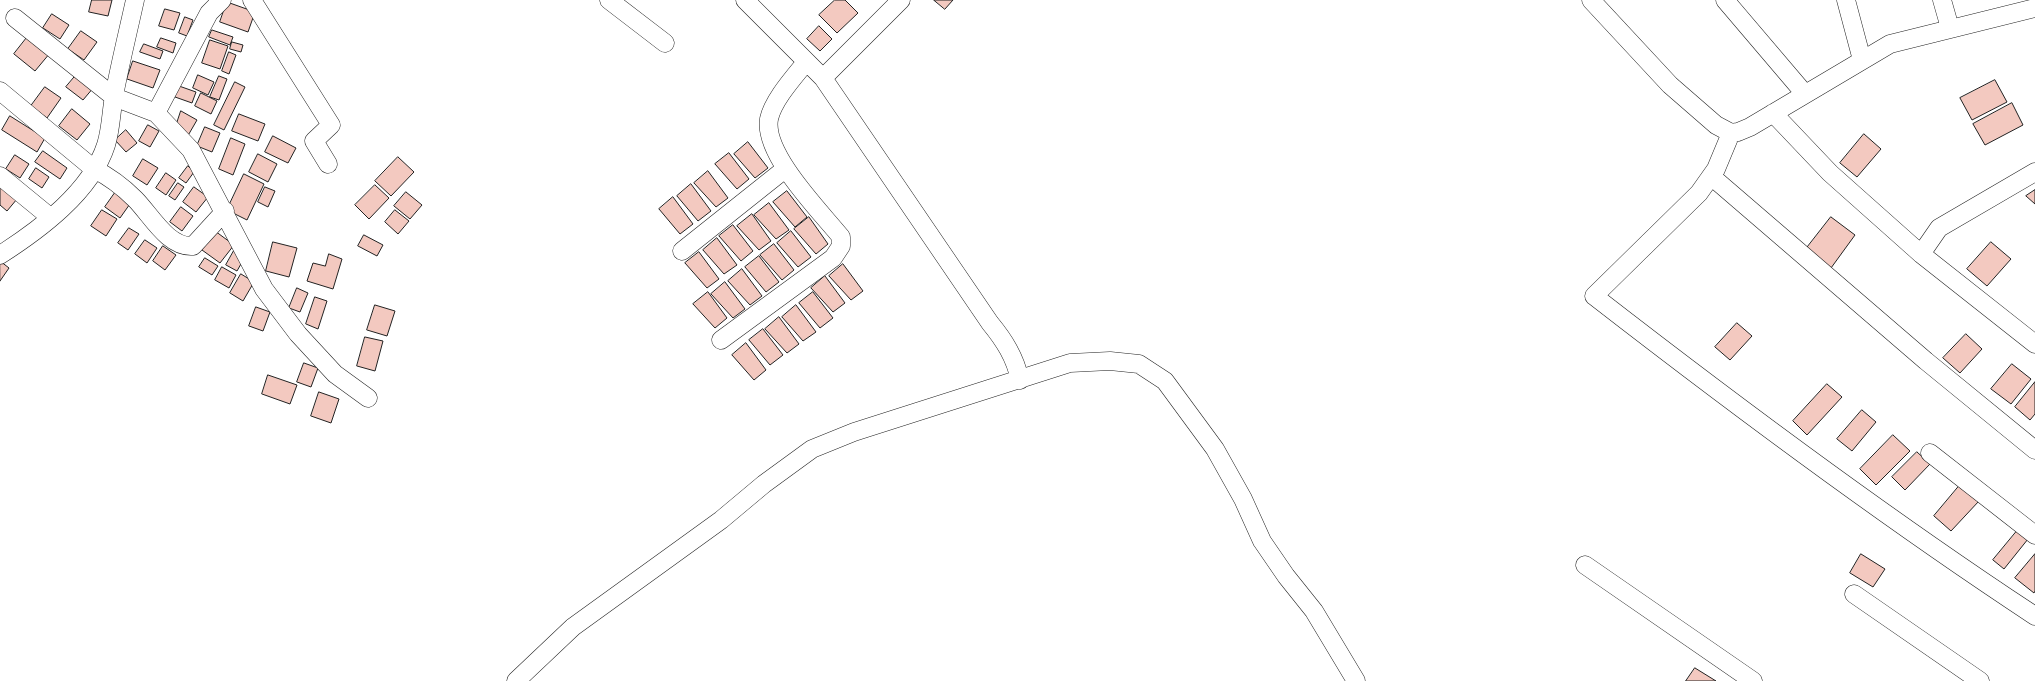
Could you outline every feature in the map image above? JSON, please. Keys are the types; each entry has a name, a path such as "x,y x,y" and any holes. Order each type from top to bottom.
{"street":[{"path":"0,255 28,237 72,199 94,169 106,146 114,97 136,0"},
{"path":"156,112 209,13 222,0"},
{"path":"252,0 331,124 314,141 328,164"},
{"path":"608,0 665,43"},
{"path":"823,78 901,0"},
{"path":"1590,0 1670,85 1716,125 1731,133 1750,127 1890,44 2035,8"},
{"path":"1725,0 1805,94"},
{"path":"1846,0 1862,60"},
{"path":"1942,0 1950,28"},
{"path":"747,1 823,78 984,315 1005,342 1019,376"},
{"path":"15,18 114,97 156,112 190,150 264,289 298,334 335,374 368,398"},
{"path":"721,340 833,258 841,246 842,237 786,169 772,141 769,120 781,93 806,62"},
{"path":"0,91 94,169 110,177 124,188 169,237 187,246 193,246 224,211"},
{"path":"1773,113 1830,173 1921,254 2035,344"},
{"path":"1731,133 1716,169 1699,193 1594,296 1785,441 1986,584 2035,616"},
{"path":"682,251 786,169"},
{"path":"1921,254 1939,228 2035,172"},
{"path":"0,176 50,218"},
{"path":"1711,176 1926,361 2033,444"},
{"path":"516,681 573,627 721,520 764,484 812,450 854,432 1019,376 1070,363 1110,361 1139,364 1165,381 1215,448 1243,499 1262,541 1286,576 1314,611 1356,681"},
{"path":"1930,453 1963,481 2035,535"},
{"path":"1585,565 1753,681"},
{"path":"1854,594 1980,681"}],"building":[{"path":"92,0 112,0 108,16 89,12"},
{"path":"835,0 845,0 858,13 837,33 819,15"},
{"path":"934,0 953,0 945,9"},
{"path":"227,2 255,12 248,32 220,22"},
{"path":"165,9 180,13 174,30 159,26"},
{"path":"52,14 69,25 60,39 43,28"},
{"path":"185,17 193,20 187,36 179,33"},
{"path":"819,26 832,39 820,51 807,39"},
{"path":"212,30 233,37 230,45 209,37"},
{"path":"81,31 97,42 84,60 68,49"},
{"path":"29,35 50,53 35,71 14,54"},
{"path":"161,38 176,43 173,53 157,47"},
{"path":"210,40 228,46 220,69 202,63"},
{"path":"232,42 243,45 241,52 230,49"},
{"path":"144,44 163,51 160,59 140,52"},
{"path":"229,52 236,55 229,74 222,71"},
{"path":"133,61 160,70 153,88 127,79"},
{"path":"77,74 94,87 83,100 66,87"},
{"path":"198,75 214,82 208,95 193,88"},
{"path":"219,76 227,79 219,100 210,97"},
{"path":"1995,80 2007,102 1972,120 1960,98"},
{"path":"235,82 245,87 224,130 214,125"},
{"path":"179,86 196,92 192,103 175,97"},
{"path":"45,87 61,98 47,118 31,106"},
{"path":"201,93 217,101 211,114 195,106"},
{"path":"2012,103 2023,125 1985,145 1973,124"},
{"path":"72,109 90,124 77,140 59,126"},
{"path":"181,111 197,120 186,139 176,126"},
{"path":"239,114 265,124 258,141 232,131"},
{"path":"10,116 45,138 37,152 2,130"},
{"path":"148,125 159,131 150,147 139,141"},
{"path":"205,127 220,133 212,152 197,146"},
{"path":"126,130 137,143 126,152 115,140"},
{"path":"1864,134 1881,149 1857,177 1840,163"},
{"path":"273,136 296,148 288,163 265,152"},
{"path":"231,138 245,144 233,175 219,169"},
{"path":"748,142 768,168 755,178 734,154"},
{"path":"43,151 67,168 60,179 35,162"},
{"path":"729,153 749,179 737,189 715,164"},
{"path":"258,154 277,164 268,182 249,172"},
{"path":"15,155 29,164 20,178 6,169"},
{"path":"398,157 414,172 391,196 375,181"},
{"path":"143,159 158,168 147,185 133,176"},
{"path":"188,166 194,172 186,183 179,178"},
{"path":"36,168 49,177 42,188 29,179"},
{"path":"708,171 728,198 716,207 694,183"},
{"path":"166,173 176,180 166,195 156,188"},
{"path":"244,174 264,184 247,220 227,210"},
{"path":"178,183 184,187 175,200 169,196"},
{"path":"691,184 711,211 698,221 677,196"},
{"path":"375,185 389,198 369,219 355,205"},
{"path":"2,186 17,199 7,211 0,205 0,189"},
{"path":"194,187 208,197 196,212 183,202"},
{"path":"265,187 275,191 268,207 258,202"},
{"path":"117,190 132,201 120,218 105,207"},
{"path":"2035,190 2035,204 2026,196"},
{"path":"787,191 807,217 795,227 773,202"},
{"path":"406,192 422,205 410,219 394,206"},
{"path":"673,197 693,224 680,234 659,209"},
{"path":"769,203 789,230 776,239 754,215"},
{"path":"181,207 193,216 182,231 170,222"},
{"path":"102,210 117,219 106,236 91,226"},
{"path":"395,210 409,221 398,234 385,222"},
{"path":"752,214 771,241 759,250 737,226"},
{"path":"809,217 828,244 816,254 794,229"},
{"path":"1831,217 1855,235 1831,268 1806,249"},
{"path":"733,225 753,251 741,261 719,236"},
{"path":"129,228 139,234 128,250 118,243"},
{"path":"215,231 234,245 220,263 202,250"},
{"path":"791,231 811,257 798,267 777,243"},
{"path":"364,235 383,245 377,256 358,246"},
{"path":"717,238 737,265 724,274 703,250"},
{"path":"145,240 157,248 147,263 135,254"},
{"path":"273,242 297,248 289,277 266,271"},
{"path":"1991,242 2011,259 1987,286 1967,269"},
{"path":"774,244 794,270 782,280 760,255"},
{"path":"163,246 176,255 165,270 153,261"},
{"path":"235,249 246,255 237,271 226,265"},
{"path":"699,252 719,279 707,288 685,263"},
{"path":"329,254 342,259 333,289 307,281 313,263 325,266"},
{"path":"759,256 779,282 766,292 745,267"},
{"path":"205,258 218,266 212,275 199,267"},
{"path":"0,261 9,268 0,281"},
{"path":"843,264 863,291 851,300 829,276"},
{"path":"222,267 236,275 229,288 215,280"},
{"path":"742,269 762,296 750,305 728,281"},
{"path":"241,274 254,282 243,301 230,293"},
{"path":"825,276 845,303 833,312 811,288"},
{"path":"725,282 745,309 733,318 711,294"},
{"path":"297,288 308,293 300,312 289,308"},
{"path":"708,292 727,318 715,328 693,304"},
{"path":"813,292 833,318 820,328 799,303"},
{"path":"315,297 327,301 318,329 306,324"},
{"path":"375,305 395,311 387,336 367,330"},
{"path":"796,305 816,332 803,341 782,317"},
{"path":"256,307 270,312 263,331 249,326"},
{"path":"779,317 799,344 787,353 765,329"},
{"path":"1737,323 1752,336 1730,360 1715,347"},
{"path":"763,329 783,355 770,365 749,340"},
{"path":"1966,334 1982,349 1960,373 1943,358"},
{"path":"365,337 383,341 375,371 357,366"},
{"path":"746,343 766,370 754,380 732,355"},
{"path":"304,363 318,368 311,387 297,382"},
{"path":"2012,364 2031,379 2011,404 1991,389"},
{"path":"268,375 297,385 290,404 262,394"},
{"path":"2035,382 2035,414 2030,420 2015,407"},
{"path":"1827,384 1842,397 1807,435 1793,421"},
{"path":"319,392 339,399 331,423 311,416"},
{"path":"1862,410 1876,422 1852,451 1837,439"},
{"path":"1893,435 1910,451 1876,485 1860,469"},
{"path":"1917,452 1930,464 1905,490 1892,477"},
{"path":"1960,485 1979,501 1951,531 1934,516"},
{"path":"2017,531 2028,539 2004,569 1993,560"},
{"path":"1861,554 1885,569 1873,587 1850,573"},
{"path":"2035,554 2035,591 2034,593 2015,578"},
{"path":"1695,668 1716,681 1686,681"}]}
